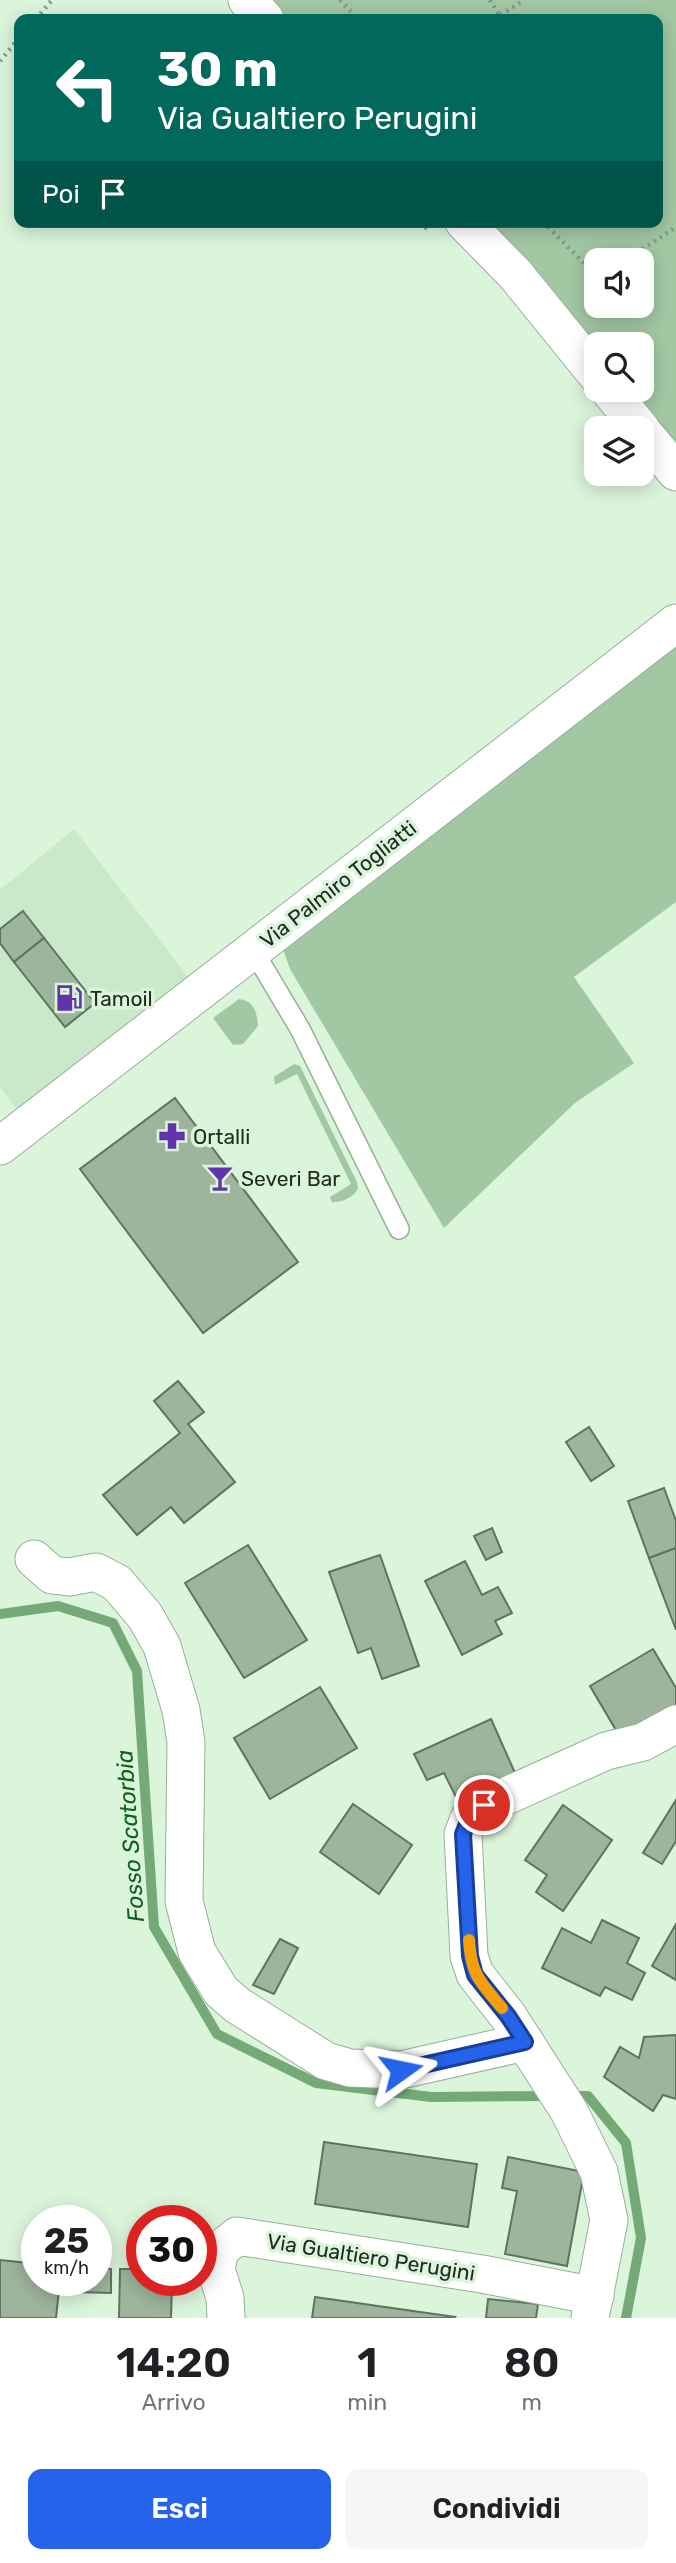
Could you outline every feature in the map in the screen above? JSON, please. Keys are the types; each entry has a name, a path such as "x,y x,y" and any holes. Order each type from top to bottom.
{"street":[{"path":"247,0 260,14"},
{"path":"470,228 514,274 584,359"},
{"path":"619,402 630,416"},
{"path":"654,446 676,472"},
{"name":"Via Palmiro Togliatti","path":"0,1146 676,623"},
{"path":"34,1559 52,1575 69,1577 96,1572 117,1583 145,1616 162,1646 181,1710 186,1742 184,1900 197,1952 221,1991 237,2005 326,2060 351,2068 401,2070 535,2057"},
{"name":"Via Gualtiero Perugini","path":"226,2318 225,2298 216,2269 220,2250 237,2236 482,2274 593,2307 609,2220 599,2172 569,2111 508,2016 475,1975 470,1956 463,1834 469,1819 484,1805 606,1751 643,1742 676,1724"}],"lane":[{"path":"253,950 300,1029 399,1229"}],"path":[{"path":"40,14 52,0"},
{"path":"340,0 353,14"},
{"path":"505,14 524,0"},
{"path":"0,61 14,44"},
{"path":"644,248 676,227"},
{"path":"549,228 584,263"}],"shaded area":[{"path":"247,0 676,0 676,472 654,445 654,416 630,416 619,402 654,402 654,332 584,332 584,360 469,228 663,228 663,14 260,14"},
{"path":"676,623 676,902 574,977 634,1063 575,1103 444,1228 290,969 277,932"},
{"path":"74,829 199,991 27,1124 0,1087 0,890"},
{"path":"239,999 254,1008 258,1026 243,1044 233,1045 213,1018"},
{"path":"294,1064 300,1066 357,1182 356,1192 343,1200 332,1202 330,1197 351,1184 297,1074 275,1085 274,1077"}],"building":[{"path":"23,911 44,938 14,962 0,943 0,929"},
{"path":"44,938 95,1003 65,1027 14,962"},
{"path":"175,1098 298,1262 203,1333 80,1169"},
{"path":"178,1381 204,1412 188,1424 235,1482 184,1523 171,1507 137,1535 103,1495 180,1433 154,1401"},
{"path":"589,1427 614,1466 591,1481 566,1442"},
{"path":"664,1488 676,1521 676,1548 649,1558 628,1501"},
{"path":"492,1528 502,1552 486,1560 474,1536"},
{"path":"248,1545 307,1640 244,1678 185,1583"},
{"path":"676,1548 676,1630 649,1558"},
{"path":"380,1555 419,1666 382,1679 371,1648 358,1653 329,1572"},
{"path":"465,1561 482,1595 498,1587 512,1613 495,1621 502,1634 462,1655 425,1581"},
{"path":"653,1649 676,1688 676,1710 623,1742 590,1686"},
{"path":"320,1687 357,1748 270,1799 234,1738"},
{"path":"491,1719 515,1773 457,1799 444,1773 427,1780 414,1754"},
{"path":"676,1800 676,1841 662,1864 643,1853"},
{"path":"353,1804 412,1845 379,1894 320,1852"},
{"path":"563,1805 612,1840 563,1911 536,1892 547,1875 525,1860"},
{"path":"602,1920 639,1938 627,1963 645,1973 632,2000 605,1987 600,1996 542,1968 562,1928 591,1943"},
{"path":"676,1924 676,1980 652,1966"},
{"path":"280,1939 298,1948 274,1994 253,1985"},
{"path":"676,2035 676,2099 663,2095 653,2111 604,2077 620,2047 639,2058 644,2037"},
{"path":"324,2142 477,2164 468,2227 315,2204"},
{"path":"508,2157 584,2172 567,2266 505,2254 517,2191 502,2188"},
{"path":"0,2260 21,2262 21,2296 58,2296 56,2318 0,2318"},
{"path":"120,2269 126,2269 126,2296 172,2296 171,2318 119,2318"},
{"path":"315,2297 455,2317 312,2318"},
{"path":"488,2299 538,2304 536,2318 486,2318"}],"waterway":[{"name":"Fosso Scatorbia","path":"0,1614 58,1606 113,1623 137,1671 154,1927 217,2034 316,2083 431,2097 549,2096"},
{"name":"Fosso Scatorbia","path":"568,2096 588,2096 626,2143 641,2238 626,2318"}],"slow traffic":[{"path":"469,1940 475,1975 502,2008"}],"place":[{"name":"Tamoil","path":"69,998"},
{"name":"Ortalli","path":"172,1136"},
{"name":"Severi Bar","path":"220,1178"}],"route":[{"path":"401,2070 525,2042 475,1975 470,1956 463,1834 469,1819 484,1805"}]}
